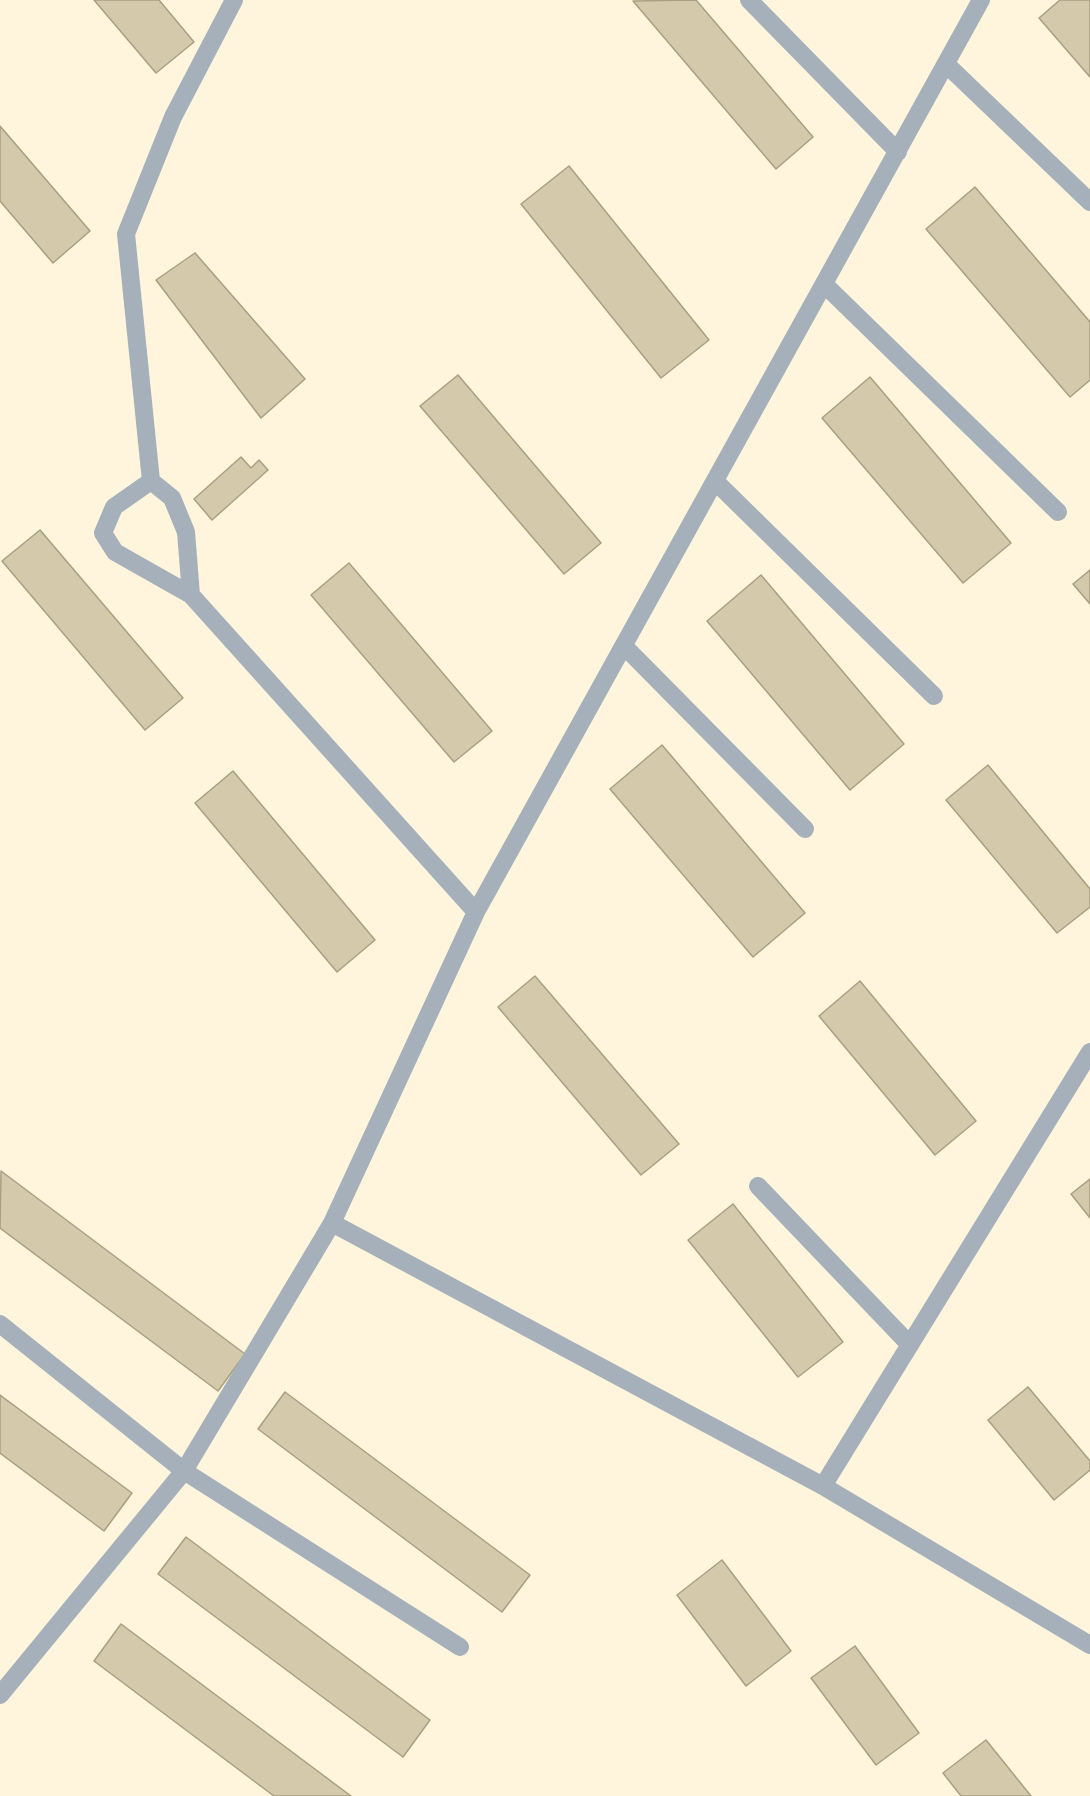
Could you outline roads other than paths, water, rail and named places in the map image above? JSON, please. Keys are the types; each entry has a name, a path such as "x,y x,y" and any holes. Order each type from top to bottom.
{"street":[{"path":"191,595 186,532 172,498 151,481 126,234 173,117 234,0"},
{"path":"749,0 898,152"},
{"path":"0,1695 184,1471 332,1222 476,912 981,0"},
{"path":"946,64 1090,202"},
{"path":"825,285 1058,512"},
{"path":"151,481 114,507 103,533 115,552 191,595 476,912"},
{"path":"715,481 934,696"},
{"path":"624,646 805,829"},
{"path":"823,1486 1090,1052"},
{"path":"758,1186 910,1345"},
{"path":"332,1222 823,1486 1090,1645"},
{"path":"0,1324 184,1471 460,1647"}]}
